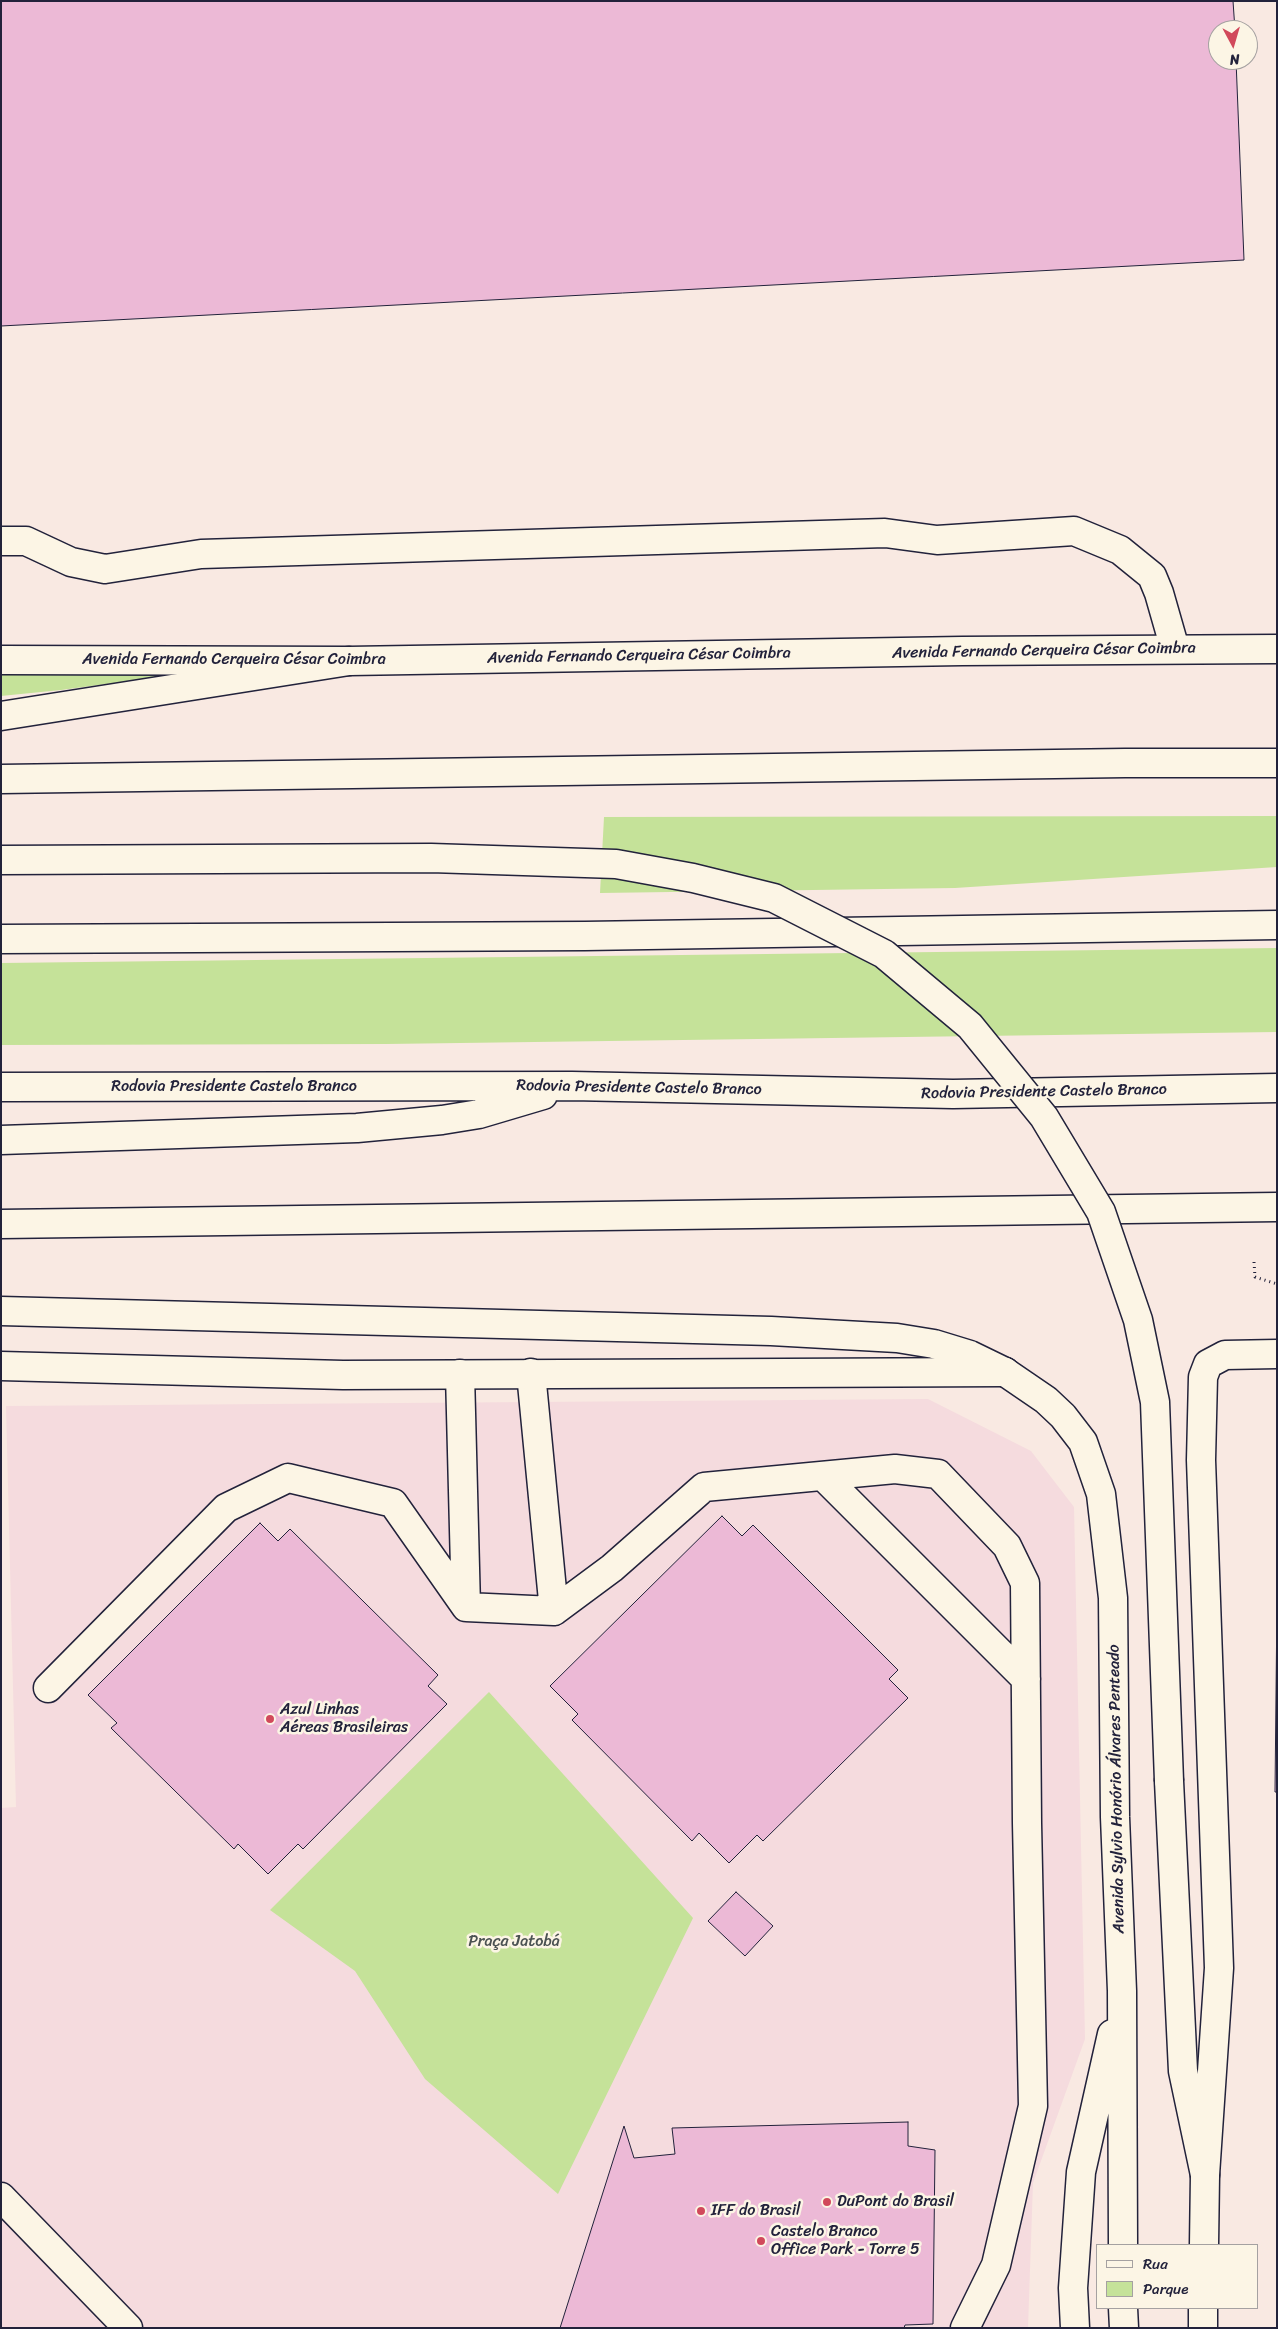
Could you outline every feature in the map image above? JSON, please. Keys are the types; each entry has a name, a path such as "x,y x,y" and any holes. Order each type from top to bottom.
{"main road":[{"path":"1,541 26,541 71,562 105,569 201,554 885,533 937,540 1074,531 1120,550 1152,576 1159,593 1175,649"},
{"name":"Avenida Fernando Cerqueira César Coimbra","path":"8,657 349,661 1277,649"},
{"path":"1,716 349,661"},
{"path":"1180,763 1277,773"},
{"path":"1,779 1277,763"},
{"path":"1,860 431,858 616,864 693,878 774,898 884,954 970,1026 1044,1117 1101,1212 1138,1320 1155,1402 1183,2071 1205,2175"},
{"path":"1,940 575,936 1277,925"},
{"path":"1,1140 357,1128 442,1120 479,1114 572,1086"},
{"name":"Rodovia Presidente Castelo Branco","path":"1,1087 572,1086 953,1094 1277,1088"},
{"path":"1,1224 1277,1207"},
{"name":"Avenida Sylvio Honório Álvares Penteado","path":"1,1311 761,1331 897,1338 934,1344 970,1355 1005,1372 1046,1400 1083,1442 1101,1494 1113,1598 1115,1817 1122,1991 1123,2244"},
{"path":"1204,2244 1205,2175 1220,1968 1201,1460 1203,1377 1208,1364 1225,1355 1277,1354"},
{"path":"1,1366 343,1375 1005,1372"},
{"path":"531,1373 554,1611"},
{"path":"460,1374 466,1607"},
{"path":"466,1607 554,1611 612,1568 704,1487 895,1469 938,1474 1007,1546 1025,1583 1027,1823 1033,2106 996,2265 965,2328"},
{"path":"823,1476 1026,1679"},
{"path":"48,1688 226,1508 288,1478 393,1503 466,1607"},
{"path":"1075,2328 1073,2288 1081,2172 1122,1991"},
{"path":"1,2197 128,2328"},
{"path":"1123,2309 1124,2328"},
{"path":"1203,2309 1203,2328"}],"path":[{"path":"1254,1262 1255,1277 1277,1284"}],"shaded area":[{"path":"928,1399 1031,1451 1074,1507 1085,2039 1033,2183 1028,2328 1,2328 1,1808 16,1807 6,1406"}],"green space":[{"path":"204,671 61,690 1,696 1,673"},
{"path":"1277,816 1277,867 955,888 600,893 604,817"},
{"path":"1277,948 1277,1032 386,1044 1,1045 1,963"},
{"name":"Praça Jatobá","path":"489,1692 693,1918 558,2194 425,2079 355,1971 270,1910"}],"building":[{"path":"1,1 1233,1 1234,20 1208,20 1208,70 1236,70 1244,260 1,326"},
{"path":"722,1516 742,1536 753,1525 898,1670 889,1679 908,1698 763,1841 757,1835 729,1863 699,1833 692,1841 572,1720 578,1714 550,1686"},
{"path":"260,1523 278,1541 290,1529 438,1675 428,1686 447,1704 303,1849 298,1844 268,1874 238,1844 234,1849 111,1728 117,1723 88,1695"},
{"path":"1277,1598 1277,1792 1275,1792"},
{"path":"736,1892 773,1926 745,1956 708,1921"},
{"name":"Castelo Branco Office Park - Torre 5","path":"908,2122 908,2146 935,2150 933,2324 905,2325 904,2328 560,2328 624,2126 634,2158 675,2154 672,2128"}],"place":[{"name":"Azul Linhas Aéreas Brasileiras","path":"270,1719"},
{"name":"DuPont do Brasil","path":"827,2202"},
{"name":"IFF do Brasil","path":"701,2211"},
{"name":"Castelo Branco Office Park - Torre 5","path":"761,2241"}]}
